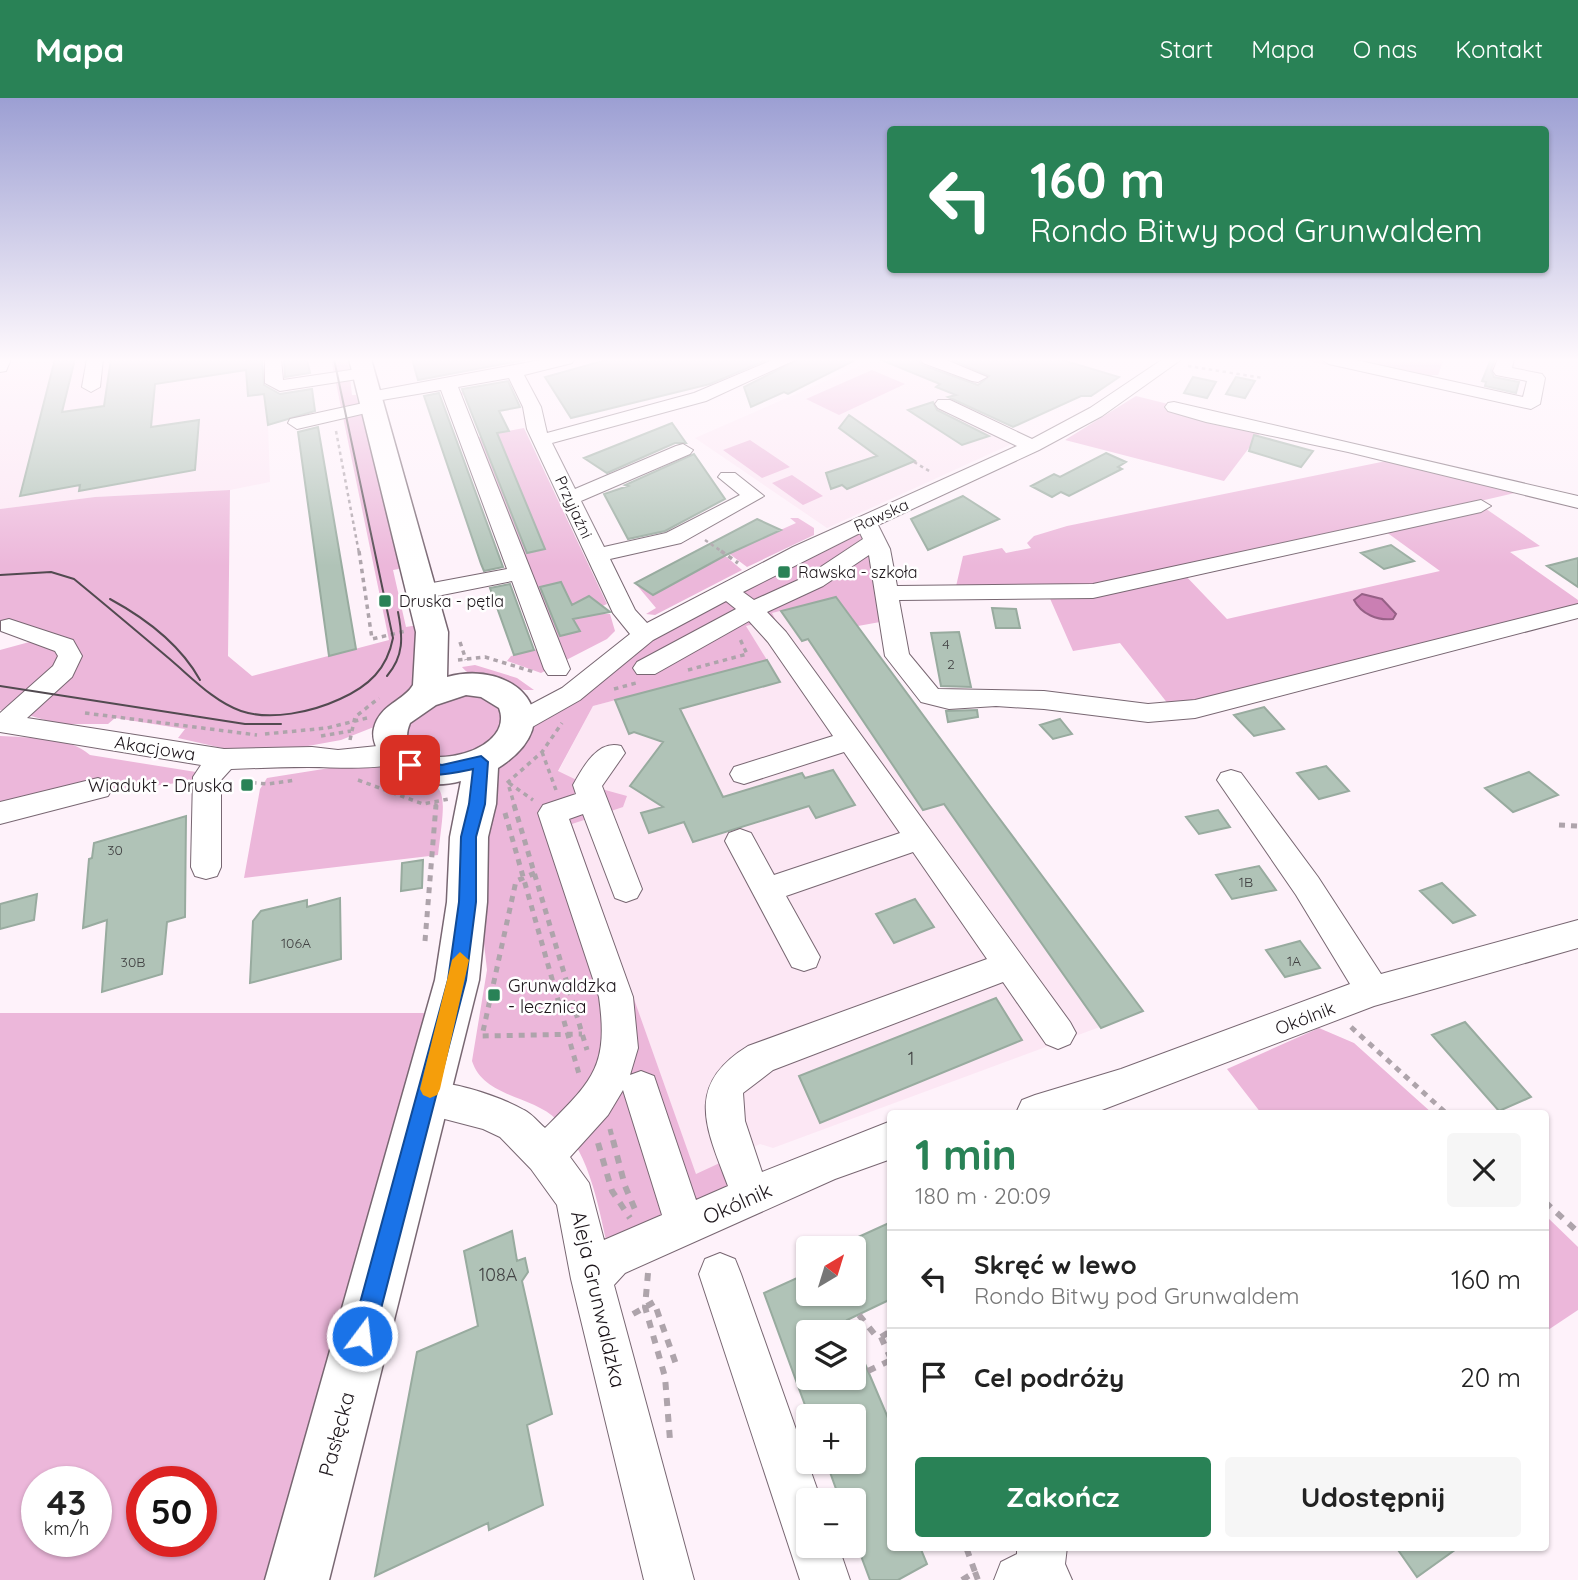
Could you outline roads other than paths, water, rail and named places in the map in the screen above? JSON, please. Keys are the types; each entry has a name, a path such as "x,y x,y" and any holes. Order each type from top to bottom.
{"main road":[{"path":"379,428 422,592 423,630 430,685 426,694"},
{"path":"423,630 466,684"},
{"path":"466,684 497,689 515,711 494,772 442,771 410,765 384,734 401,712 426,694 466,684"},
{"name":"Pasłęcka","path":"442,771 468,837"},
{"name":"Pasłęcka","path":"297,1580 427,1098 465,936 468,837 477,804 494,772"}],"street":[{"path":"465,428 556,669"},
{"name":"Przyjaźni","path":"538,428 625,614 645,635"},
{"path":"542,440 586,428"},
{"path":"995,428 1032,446"},
{"name":"Rawska","path":"515,711 571,694 590,675 645,635 727,590 870,532 1066,428"},
{"path":"1261,428 1348,446 1578,502"},
{"path":"570,498 683,450"},
{"path":"597,555 673,538 754,496 728,477"},
{"path":"886,593 944,595 1093,591 1481,506"},
{"path":"646,668 752,610 815,581 870,532 886,593 897,656 926,692 943,699 1032,699 1147,713 1195,709 1578,611"},
{"path":"422,592 521,573"},
{"path":"727,590 752,610 777,637 1058,1033"},
{"path":"2,724 64,671 70,656 64,646 9,626"},
{"name":"Akacjowa","path":"2,724 224,759 315,746 338,760 384,734"},
{"path":"744,774 850,740"},
{"path":"206,867 207,777 224,759"},
{"path":"1231,780 1307,886 1373,991"},
{"path":"0,813 98,789"},
{"path":"545,1155 589,1110 616,1071 620,1057 621,1020 569,807"},
{"path":"766,890 920,838"},
{"path":"740,841 804,957"},
{"name":"Okólnik","path":"1045,1110 1155,1076 1373,991 1522,947 1578,934"},
{"path":"752,1197 722,1105 728,1083 738,1071 761,1059 1010,965"},
{"path":"641,1088 685,1226"},
{"name":"Aleja Grunwaldzka","path":"427,1098 487,1112 513,1124 545,1155 575,1197 592,1279 670,1580"},
{"name":"Okólnik","path":"592,1279 610,1258 887,1142"},
{"path":"720,1274 796,1496"},
{"path":"817,1558 825,1580"}],"lane":[{"path":"611,753 569,807 626,888"}],"tram line":[{"path":"0,575 51,572 74,579 205,689 222,702 241,711 265,715 291,714 329,704 360,688 375,675 386,659 393,638 349,428"},
{"path":"110,599 161,633 192,667 200,680"},
{"path":"387,676 397,661 401,646 398,612"},
{"path":"0,686 245,724 281,724"}],"place":[{"name":"Rawska - szkoła","path":"784,572"},
{"name":"Druska - pętla","path":"385,601"},
{"name":"Wiadukt - Druska","path":"247,785"},
{"name":"Grunwaldzka - lecznica","path":"494,995"}]}
